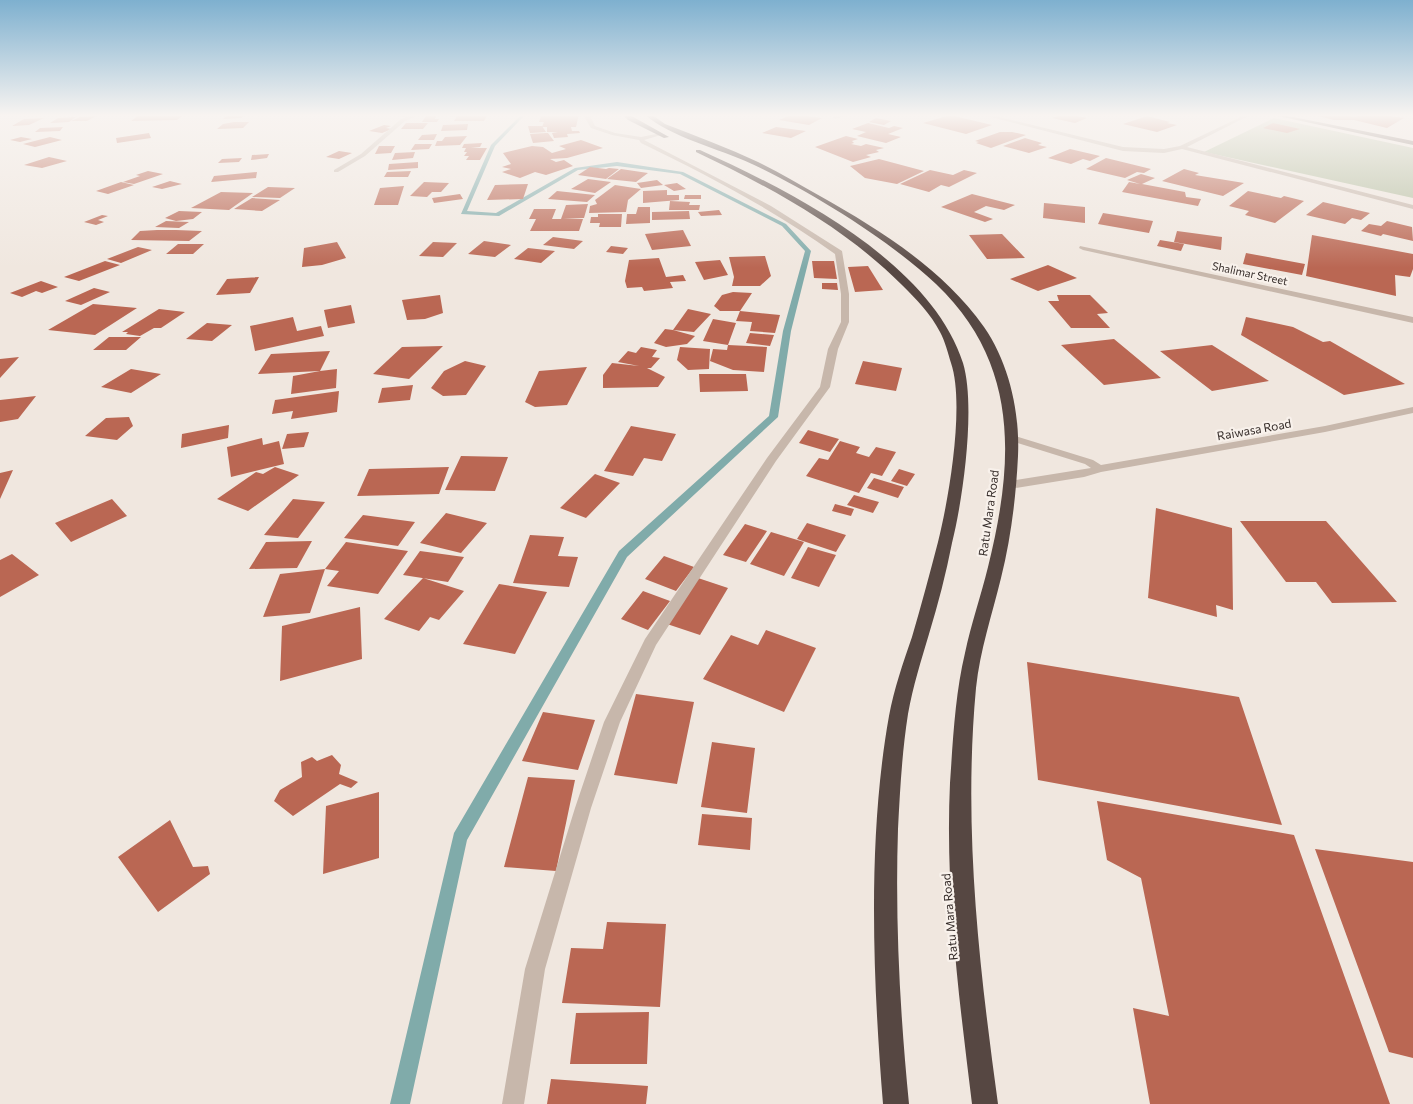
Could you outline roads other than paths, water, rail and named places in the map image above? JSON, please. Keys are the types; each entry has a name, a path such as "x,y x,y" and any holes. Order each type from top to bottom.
{"highway":[{"path":"732,166 795,200 864,246 912,286 945,333 958,364 960,434 948,530 902,698 892,778 886,852 886,937 890,1049 896,1104"},
{"name":"Ratu Mara Road","path":"757,166 770,171 859,224 926,270 957,300 981,330 1001,372 1012,438 1008,485 998,560 968,681 961,760 960,865 969,980 985,1104"}],"street":[{"path":"336,171 346,166"},
{"path":"513,1104 535,969 583,808 612,722 650,643 771,460 825,387 834,349 845,322 845,294 839,253 807,230 689,166"},
{"path":"1253,166 1413,207"},
{"name":"Shalimar Street","path":"1083,248 1413,320"},
{"name":"Raiwasa Road","path":"1008,485 1084,474 1099,469 1325,429 1413,410"},
{"path":"1012,438 1089,462 1099,469"}],"waterway":[{"path":"484,166 463,213 497,215 577,169 605,166"},
{"path":"400,1104 460,838 623,554 773,417 787,331 808,251 784,225 681,173 628,166"}]}
